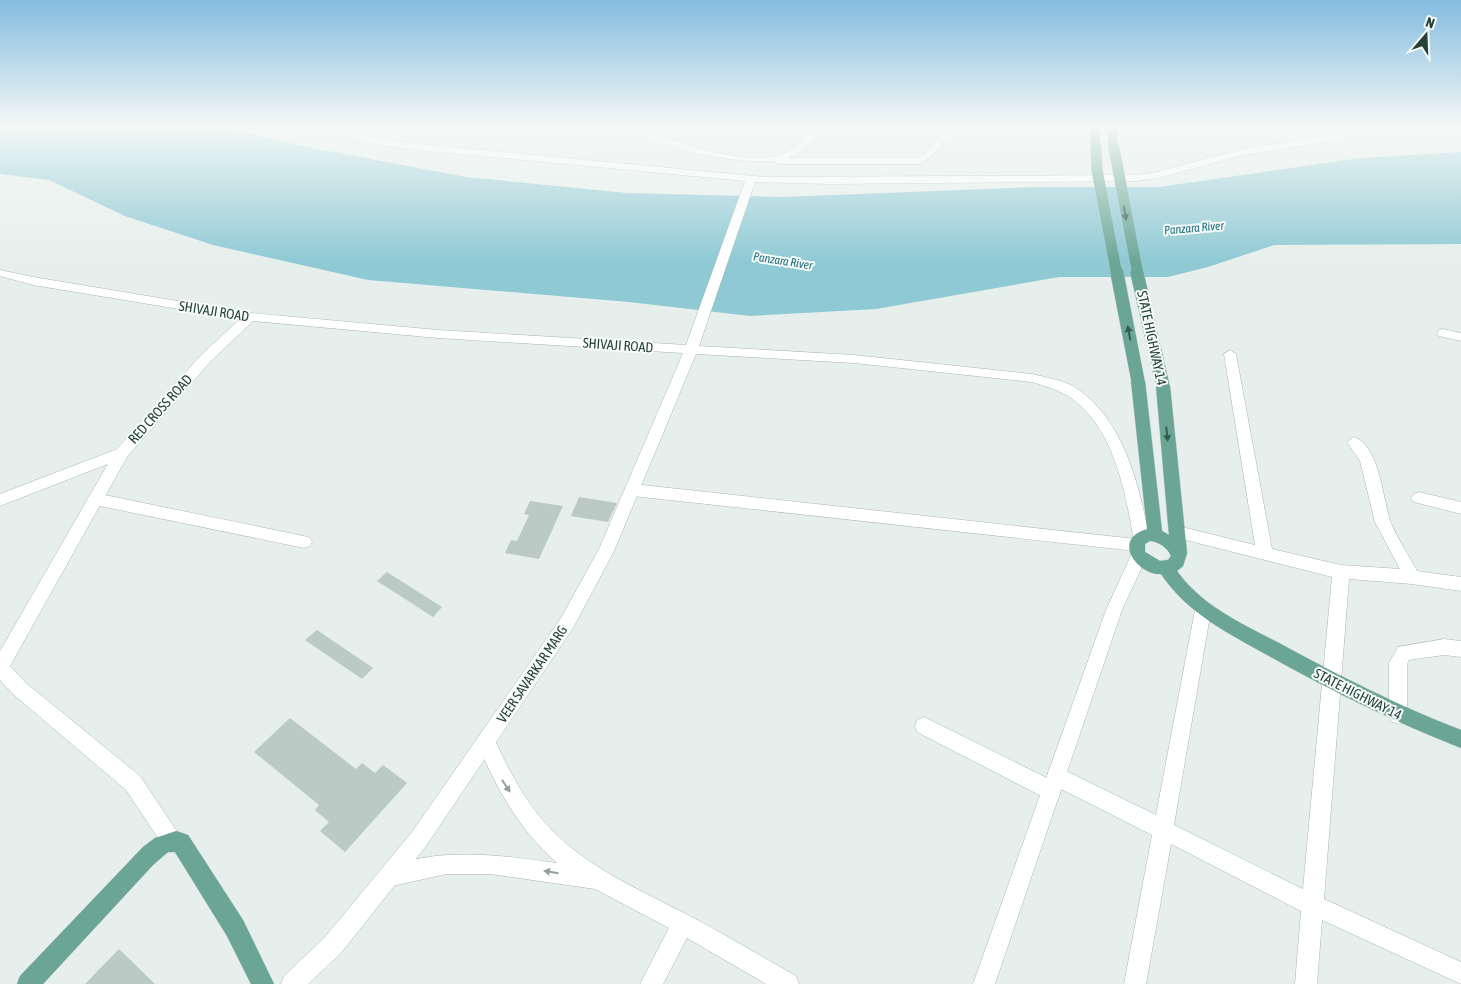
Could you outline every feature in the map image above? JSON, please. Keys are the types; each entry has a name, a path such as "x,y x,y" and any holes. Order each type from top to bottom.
{"main road":[{"name":"STATE HIGHWAY 14","path":"1097,171 1138,381 1143,543"},
{"name":"STATE HIGHWAY 14","path":"1118,171 1129,236 1163,386 1178,532 1178,553"},
{"path":"1170,542 1178,553 1177,563 1166,568 1151,565 1143,543 1170,542"},
{"name":"STATE HIGHWAY 14","path":"1166,568 1177,586 1203,610 1332,682 1398,715 1461,739"},
{"path":"28,984 146,858 158,846 171,840 181,842 234,928 263,984"}],"street":[{"path":"666,171 765,180 839,181 1136,178 1170,171"},
{"path":"736,171 739,178"},
{"path":"765,180 771,171"},
{"name":"VEER SAVARKAR MARG","path":"292,984 333,945 419,838 567,623 606,551 633,490 691,350 751,179"},
{"name":"SHIVAJI ROAD","path":"0,273 32,281 250,317 438,334 854,359 1032,378 1056,384 1078,397 1103,422 1124,464 1136,498 1143,543"},
{"name":"RED CROSS ROAD","path":"0,500 122,453 206,358 250,317"},
{"path":"1443,333 1461,338"},
{"path":"1230,354 1265,554"},
{"path":"1354,442 1366,454 1374,478 1384,523 1412,577"},
{"path":"122,453 0,668 20,689 133,783 171,840"},
{"path":"633,490 1143,543 1114,610 984,984"},
{"path":"1418,498 1461,508"},
{"path":"96,499 304,542"},
{"path":"1178,532 1342,572 1412,577 1461,584"},
{"path":"1306,984 1342,572"},
{"path":"1135,984 1203,610"},
{"path":"1398,715 1398,663 1404,653 1415,649 1444,647 1461,649"},
{"path":"924,726 1163,831 1312,905 1461,974"},
{"path":"486,742 502,778 520,807 550,844 599,880 683,924 788,984"},
{"path":"388,876 446,864 490,864 599,880"},
{"path":"651,984 683,924"}],"water":[{"name":"Panzara River","path":"0,171 434,171 466,177 627,193 781,197 1035,187 1159,187 1270,171 1461,171 1461,244 1274,245 1208,267 1168,277 1059,277 876,309 750,316 629,302 368,280 213,245 125,216 49,180 0,174"}],"building":[{"path":"579,497 617,503 608,522 571,516"},
{"path":"530,501 563,506 539,559 505,553 511,540 517,541 529,515 524,514"},
{"path":"387,572 442,607 433,617 377,581"},
{"path":"317,630 373,668 362,679 305,640"},
{"path":"290,718 356,769 362,763 375,773 383,765 407,783 345,852 320,831 329,822 315,810 319,805 254,752"},
{"path":"119,949 155,984 85,984"}]}
